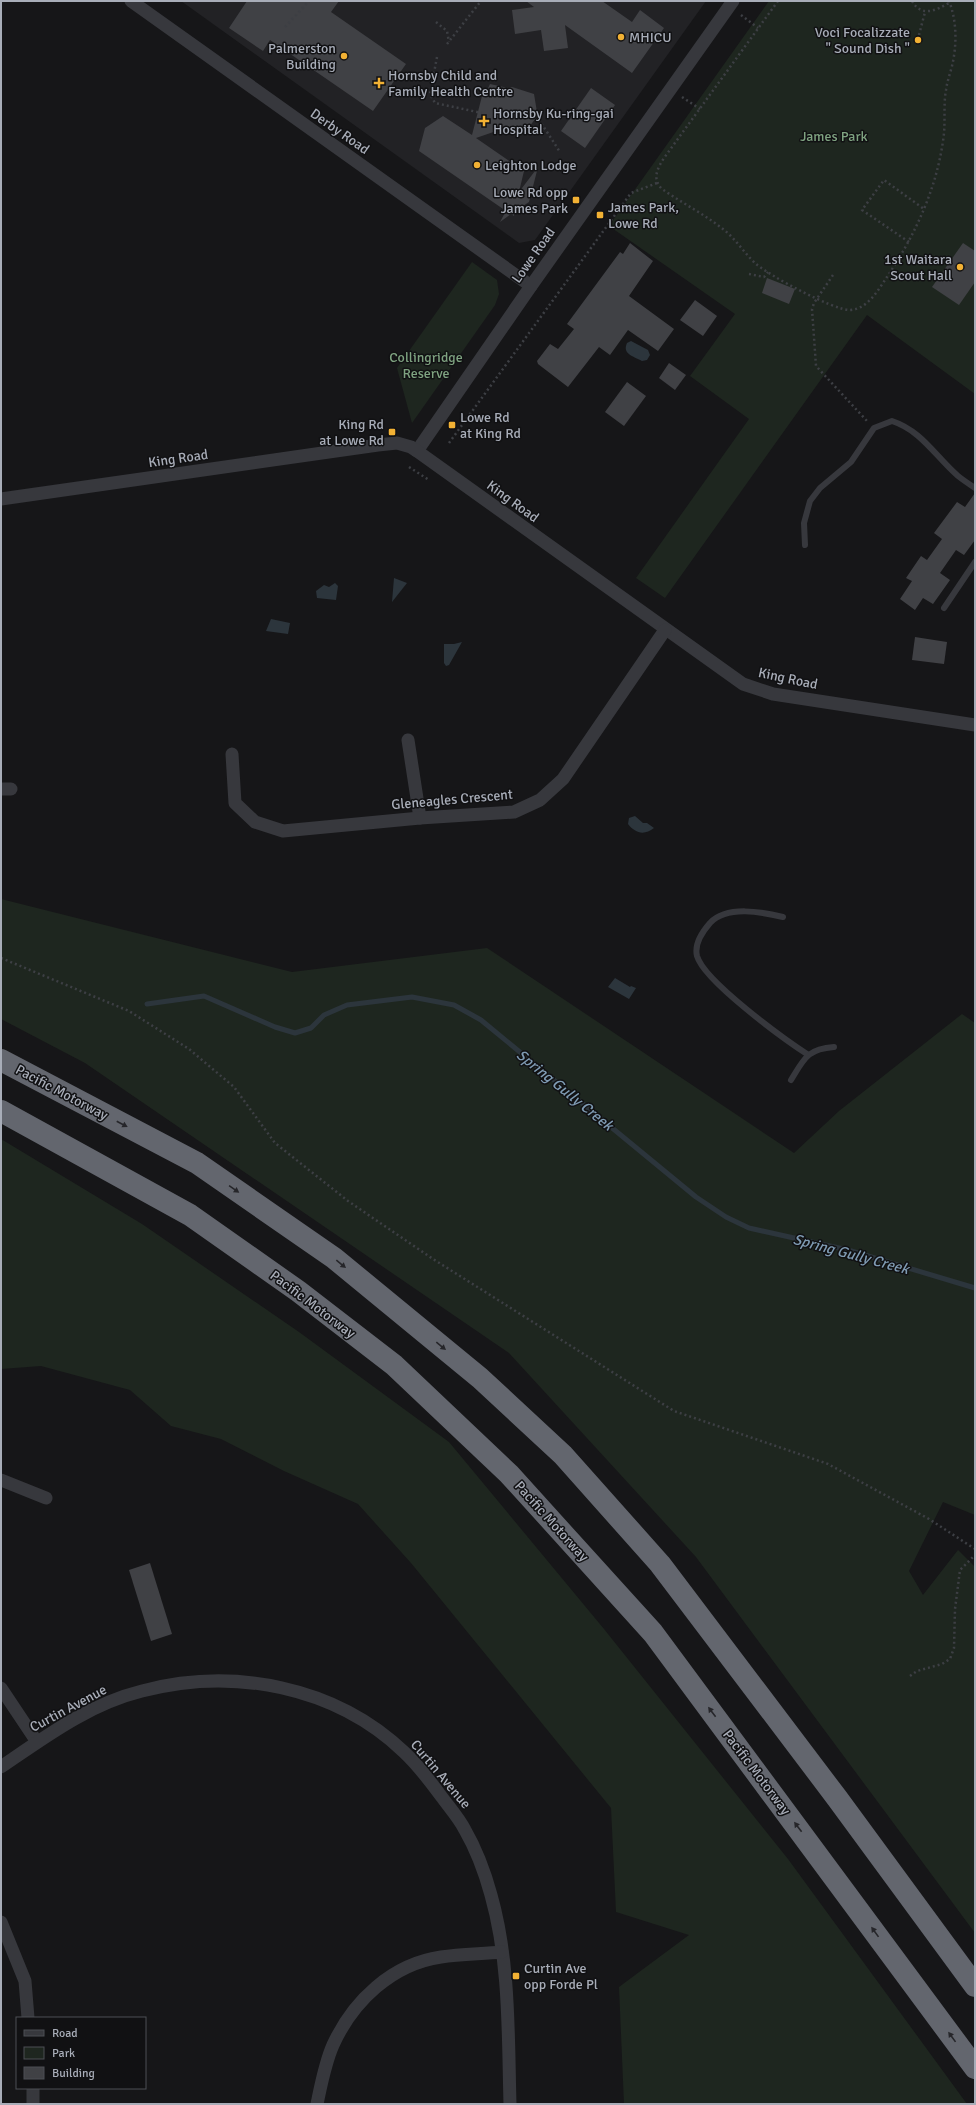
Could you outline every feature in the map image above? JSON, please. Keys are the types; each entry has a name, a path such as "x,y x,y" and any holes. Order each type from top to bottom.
{"highway":[{"name":"Pacific Motorway","path":"1,1060 197,1163 334,1258 480,1378 563,1455 660,1564 837,1798 975,1986"},
{"name":"Pacific Motorway","path":"1,1111 190,1215 298,1290 394,1365 510,1474 653,1633 975,2068"}],"street":[{"name":"Derby Road","path":"131,1 531,286"},
{"name":"Lowe Road","path":"417,451 531,286 731,4"},
{"name":"King Road","path":"1,499 391,443 404,444 417,451 665,630 743,684 773,694 975,725"},
{"name":"Gleneagles Crescent","path":"232,754 235,803 255,822 283,831 420,818 514,812 540,800 563,779 665,630"},
{"path":"408,740 420,818"},
{"path":"1,1480 46,1498"},
{"name":"Curtin Avenue","path":"1,1767 69,1722 117,1699 142,1691 172,1685 232,1681 275,1686 326,1701 359,1718 404,1752 436,1790 465,1829 491,1894 502,1952 506,1993 510,2104"},
{"path":"1,1688 37,1742"},
{"path":"1,1922 25,1981 28,2017"},
{"path":"317,2104 332,2046 349,2016 362,1999 382,1983 413,1965 441,1957 502,1952"},
{"path":"33,2089 33,2104"}],"lane":[{"path":"805,545 804,523 810,501 820,488 851,462 874,428 892,420 902,424 929,444 958,476 975,488"},
{"path":"944,608 975,562"},
{"path":"783,917 755,912 722,915 713,920 704,930 698,943 698,956 719,983 760,1022 807,1054"},
{"path":"791,1080 807,1054 823,1048 834,1047"}],"path":[{"path":"284,27 310,1"},
{"path":"436,22 447,31 448,43 481,1"},
{"path":"778,1 657,168 657,183 662,190 730,234 756,264 768,272 816,299 849,310 862,306 876,293 909,242 924,209 939,165 943,140 946,91 956,51 956,34 949,2 936,10 925,12 916,7 912,1"},
{"path":"731,4 758,28"},
{"path":"919,35 925,12"},
{"path":"437,58 430,94 435,103 482,113"},
{"path":"670,89 700,109"},
{"path":"536,115 560,152"},
{"path":"909,242 862,210 884,180 924,209"},
{"path":"449,443 631,193 657,183"},
{"path":"750,274 764,277 768,272"},
{"path":"833,275 816,299 812,309 816,366 874,428"},
{"path":"1,958 129,1011 189,1049 234,1087 276,1143 348,1201 433,1259 674,1411 828,1464 930,1519 975,1549"},
{"path":"910,1676 917,1671 942,1664 950,1659 954,1648 955,1608 960,1570 975,1555"}],"shaded area":[{"name":"Hornsby Ku-ring-gai Hospital","path":"181,1 706,1 535,240 519,243"},
{"path":"631,341 648,350 650,355 647,360 642,361 627,352 627,343"},
{"path":"394,578 407,583 392,602"},
{"path":"335,583 338,586 336,600 317,598 316,591 324,585 329,587"},
{"path":"271,619 290,623 288,634 266,631"},
{"path":"462,642 449,665 446,666 444,663 444,644"},
{"path":"635,816 643,823 647,823 654,828 643,833 634,830 628,824 629,818"},
{"path":"615,978 630,987 636,988 629,999 608,987"}],"green space":[{"name":"James Park","path":"769,1 975,1 975,394 867,315 665,598 636,578 749,419 690,376 735,314 609,226"},
{"name":"Collingridge Reserve","path":"472,262 497,280 499,294 495,305 412,423 397,368"},
{"path":"1,899 292,972 487,948 794,1153 839,1111 962,1014 975,1023 975,1515 943,1502 909,1571 923,1595 958,1550 975,1567 975,1933 696,1557 509,1353 85,1063 1,1019"},
{"path":"1,1139 142,1224 299,1332 449,1442 604,1629 788,1859 967,2104 624,2104 619,1987 689,1935 616,1912 611,1808 411,1563 358,1504 284,1471 221,1439 171,1426 130,1390 41,1366 1,1369"}],"building":[{"name":"Palmerston Building","path":"247,1 339,1 331,12 406,64 373,111 270,40 263,51 229,28"},
{"name":"MHICU","path":"526,1 602,1 632,22 640,10 664,28 632,73 565,25 568,48 544,51 541,30 515,34 512,10 534,7"},
{"name":"Leighton Lodge","path":"490,84 508,88 512,87 534,94 537,112 536,118 525,132 508,127 476,138 524,171 519,192 538,167 529,202 515,211 514,216 511,214 500,222 506,211 419,151 425,128 443,116 472,135 482,96 484,97"},
{"path":"591,88 615,105 585,148 561,131"},
{"path":"630,243 653,261 629,296 674,329 658,351 628,330 610,355 599,347 568,387 538,364 537,361 550,344 558,349 574,329 567,324 620,252 623,254"},
{"name":"1st Waitara Scout Hall","path":"963,243 975,251 975,282 959,305 932,287"},
{"path":"767,278 795,289 789,304 762,293"},
{"path":"695,300 717,316 703,336 680,320"},
{"path":"669,363 686,375 675,390 659,378"},
{"path":"627,382 646,396 624,426 605,412"},
{"path":"975,493 975,540 964,555 956,550 940,573 950,580 933,604 923,598 915,610 900,599 912,581 906,578 921,556 927,560 942,539 934,533 957,502 965,507"},
{"path":"915,637 947,642 944,664 912,660"},
{"path":"150,1563 172,1634 151,1641 129,1570"}],"waterway":[{"name":"Spring Gully Creek","path":"147,1004 204,996 275,1027 295,1033 311,1028 324,1015 347,1005 412,997 454,1005 481,1020 696,1197 726,1217 749,1228 848,1250 975,1288"}],"place":[{"name":"MHICU","path":"621,37"},
{"name":"Voci Focalizzate \" Sound Dish \"","path":"918,40"},
{"name":"Palmerston Building","path":"344,56"},
{"name":"Hornsby Child and Family Health Centre","path":"379,83"},
{"name":"Hornsby Ku-ring-gai Hospital","path":"484,121"},
{"name":"Leighton Lodge","path":"477,165"},
{"name":"Lowe Rd opp James Park","path":"576,200"},
{"name":"James Park, Lowe Rd","path":"600,215"},
{"name":"1st Waitara Scout Hall","path":"960,267"},
{"name":"Lowe Rd at King Rd","path":"452,425"},
{"name":"King Rd at Lowe Rd","path":"392,432"},
{"name":"Curtin Ave opp Forde Pl","path":"516,1976"}]}
